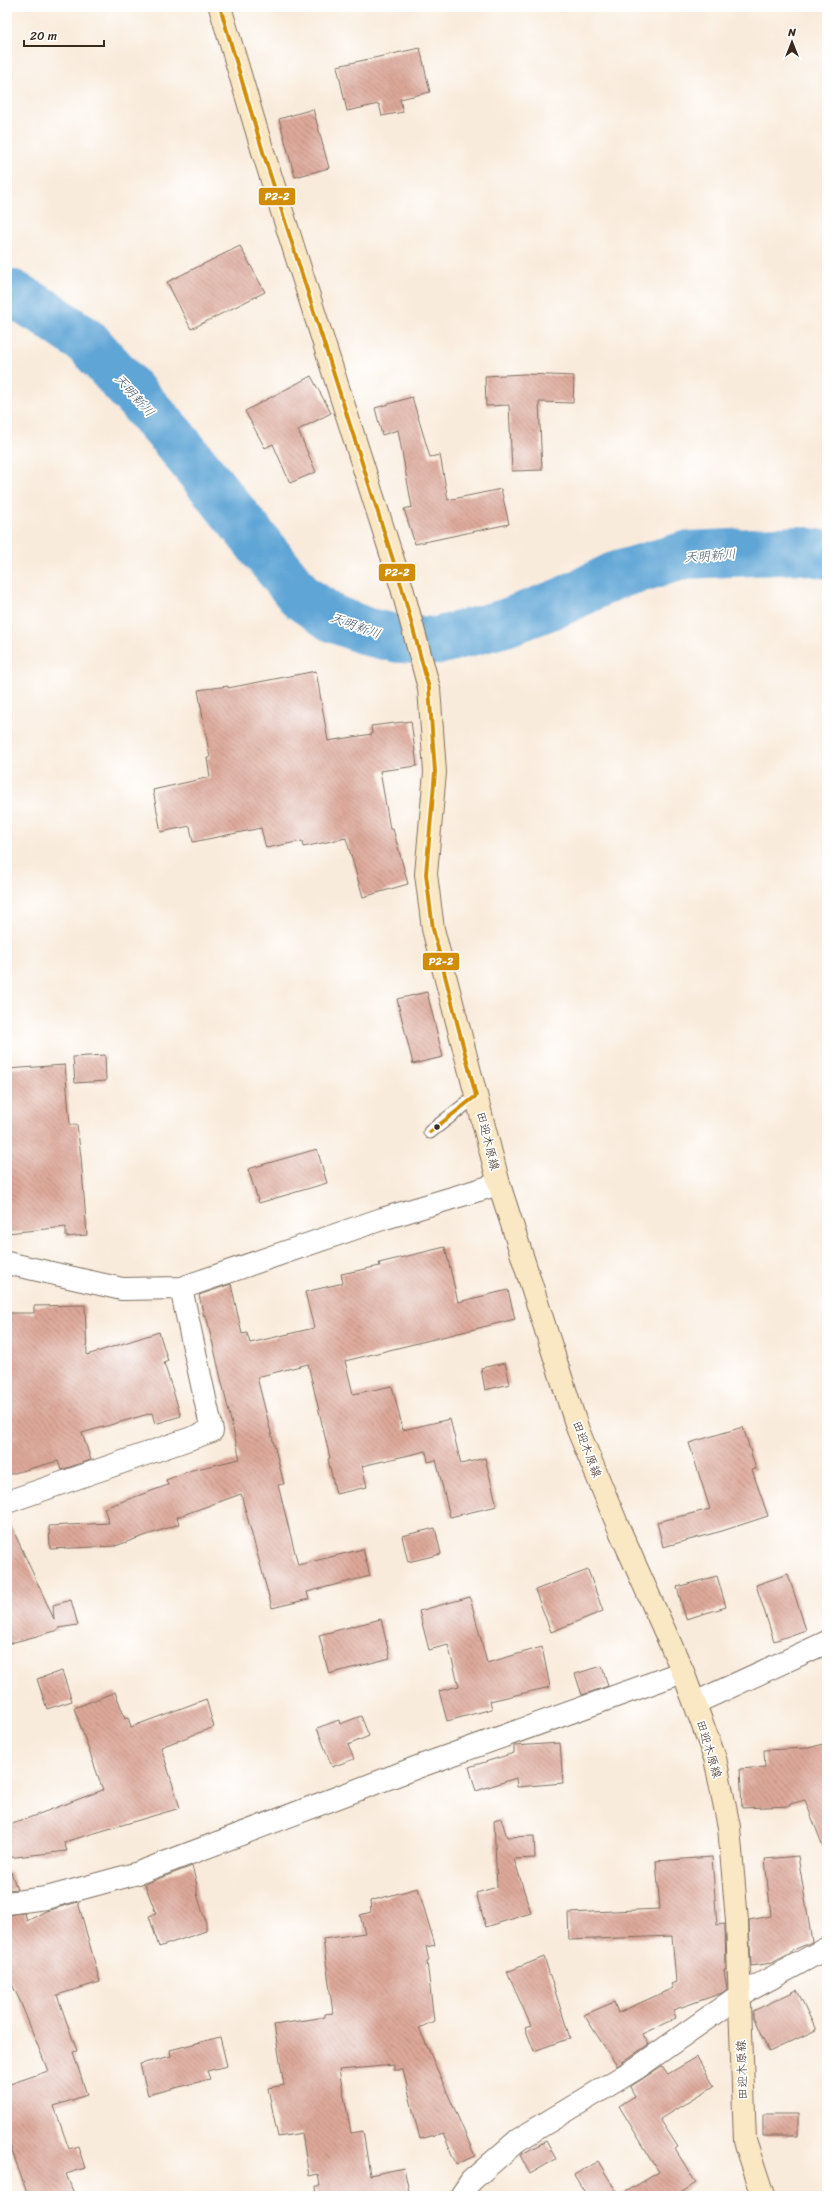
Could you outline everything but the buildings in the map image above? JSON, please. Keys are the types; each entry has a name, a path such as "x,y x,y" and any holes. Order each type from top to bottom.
{"main road":[{"name":"田迎木原線","path":"220,7 263,152 402,588 429,688 435,772 426,874 434,929 499,1184 578,1430 620,1531 683,1672 715,1758 729,1826 737,1921 745,2142 763,2196"}],"street":[{"path":"7,1264 122,1289 181,1288 382,1219 499,1184"},
{"path":"7,1502 212,1431 181,1288"},
{"path":"695,1703 827,1642"},
{"path":"7,1902 46,1898 138,1873 423,1765 683,1672"},
{"path":"461,2196 471,2181 518,2140 637,2068 740,1995 827,1948"}],"lane":[{"path":"430,1132 476,1096"}],"waterway":[{"name":"天明新川","path":"7,293 13,294 46,313 88,343 171,435 301,597 332,618 368,632 399,639 437,641 505,623 561,602 614,576 686,555 800,550 827,555"}],"transit line":[{"name":"P2-2","path":"220,7 263,152 402,588 429,688 435,772 426,874 433,929 476,1096 430,1132"}]}
